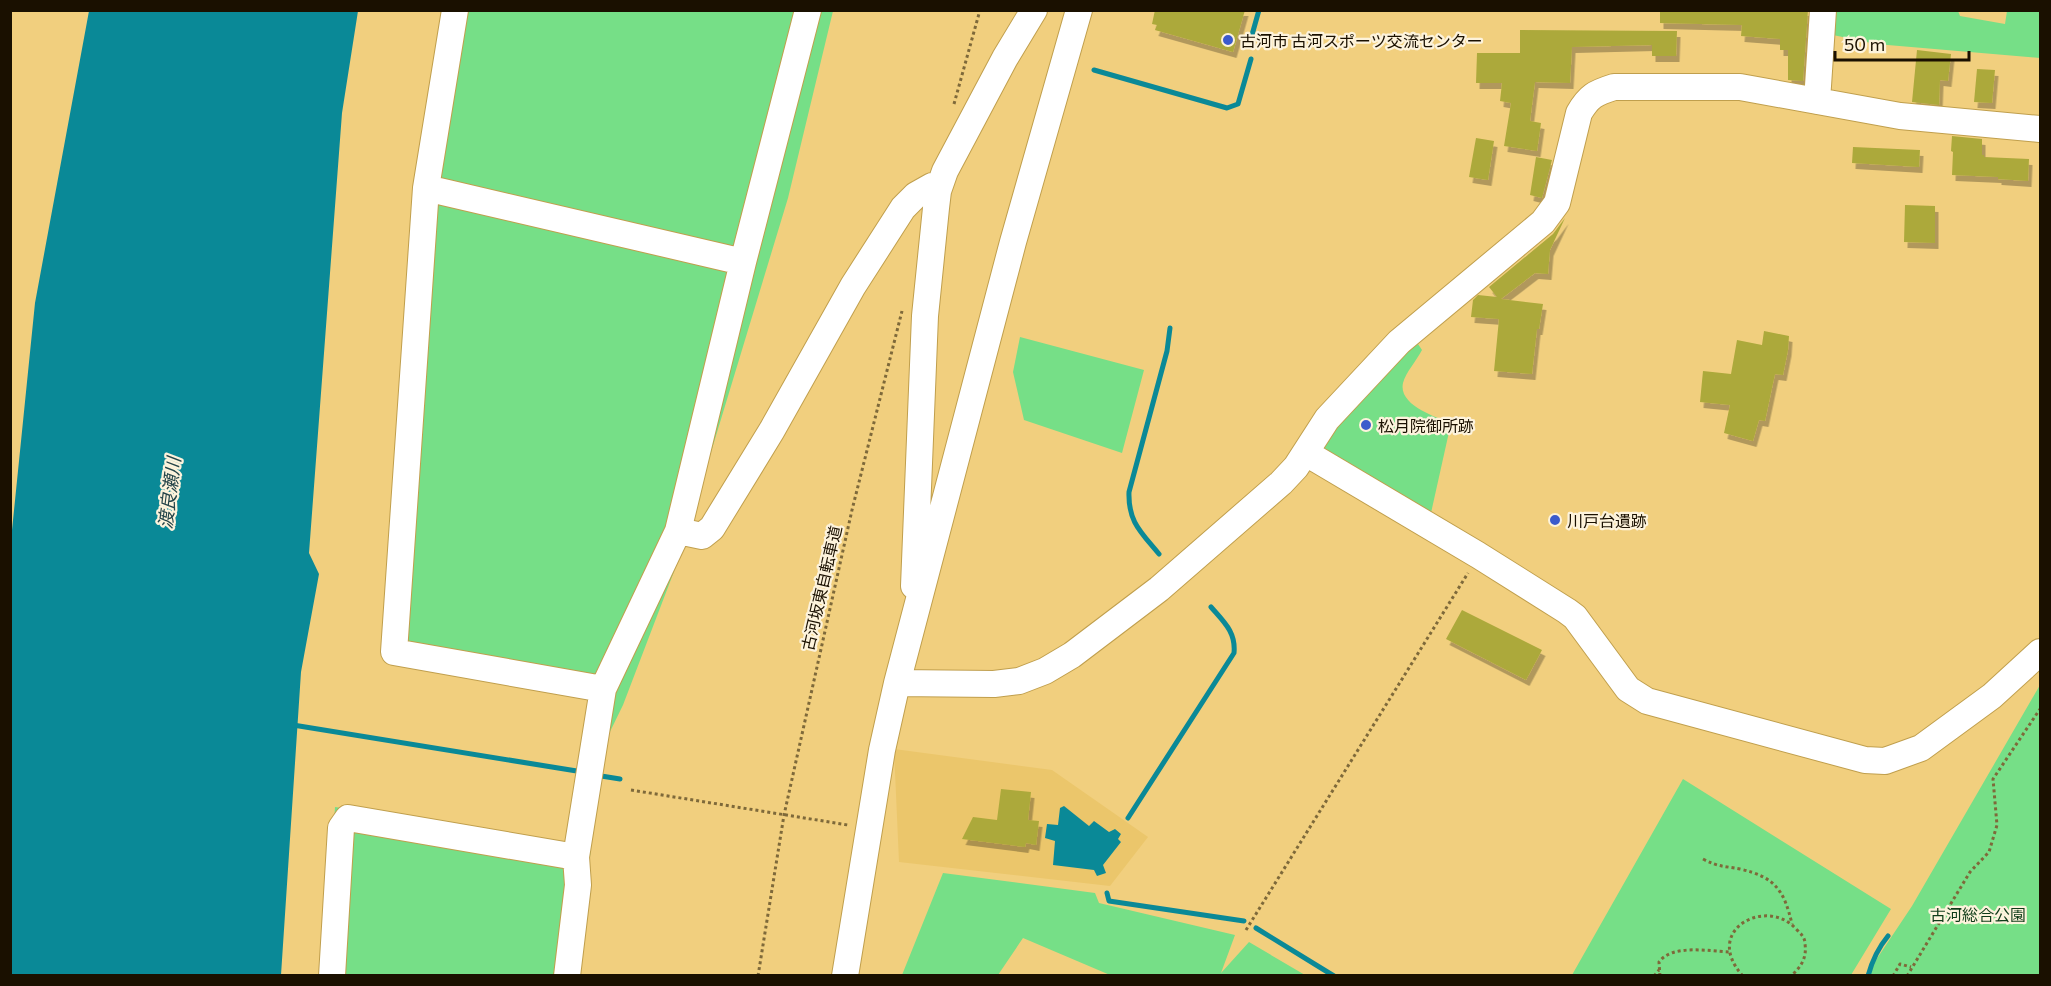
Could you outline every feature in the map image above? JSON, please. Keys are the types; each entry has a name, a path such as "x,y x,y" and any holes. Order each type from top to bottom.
{"street":[{"path":"454,10 426,188 394,652 603,689"},
{"path":"567,975 578,885 576,857 603,689 678,531 743,262 808,10"},
{"path":"911,631 924,316 938,191 945,171 1005,58 1034,10"},
{"path":"845,975 882,750 897,683 923,591 1012,242 1079,10"},
{"path":"1816,101 1823,10"},
{"path":"897,683 994,684 1018,681 1045,671 1071,655 1159,589 1281,483 1306,453 1327,419 1399,342 1543,222 1557,203 1579,113 1586,100 1599,92 1614,87 1740,87 1899,117 2040,129"},
{"path":"678,531 702,536 712,528 772,430 853,286 903,208 916,195 932,186 938,191"},
{"path":"426,188 743,262"},
{"path":"1306,453 1478,555 1575,617 1628,689 1647,701 1865,760 1885,761 1921,748 1992,696 2040,652"},
{"path":"332,975 341,828 348,818 576,857"}],"path":[{"path":"952,112 980,10"},
{"name":"古河坂東自転車道","path":"758,975 783,815 852,510 904,302"},
{"path":"1246,930 1359,747 1431,636 1478,555"},
{"path":"1907,975 1970,872 1989,852 1997,825 1993,779 2040,709"},
{"path":"631,790 851,826"},
{"path":"1703,859 1718,867 1738,869 1770,880 1781,891 1787,903 1792,924"},
{"path":"1743,975 1733,965 1729,940 1736,928 1750,919 1766,915 1792,924 1805,938 1806,950 1803,964 1791,975"},
{"path":"1660,975 1659,962 1664,956 1675,951 1730,952"},
{"path":"1893,975 1900,964 1912,968"},
{"path":"1654,975 1659,970"}],"shaded area":[{"path":"894,749 1052,770 1148,837 1110,886 899,862"}],"green space":[{"path":"443,11 833,11 788,198 678,561 623,705 603,746 576,975 325,976 335,807 567,843 595,702 588,694 384,657"},
{"path":"1834,11 1958,11 1960,16 2005,24 2007,11 2040,11 2040,58 1876,44 1833,35"},
{"path":"1020,337 1144,370 1122,453 1024,420 1013,372"},
{"path":"1414,338 1422,350 1404,379 1403,391 1406,398 1428,414 1451,423 1431,513 1318,447"},
{"name":"古河総合公園","path":"2040,685 2040,975 1866,975 1912,906"},
{"path":"1683,779 1891,909 1851,975 1572,975"},
{"path":"943,873 1095,893 1099,903 1235,935 1221,973 1249,942 1305,975 1110,975 1023,938 998,975 902,975"}],"water":[{"name":"渡良瀬川","path":"89,11 358,11 342,113 309,553 319,574 301,672 281,975 11,975 11,540 35,303"},
{"path":"1064,806 1089,826 1094,821 1109,832 1115,829 1121,834 1118,839 1121,842 1103,865 1106,873 1097,876 1094,870 1053,865 1055,841 1045,838 1047,824 1058,825 1060,808"}],"building":[{"name":"古河市 古河スポーツ交流センター","path":"1155,10 1245,10 1233,52 1155,30 1157,25 1152,24"},
{"path":"1660,10 1808,10 1803,81 1788,80 1788,50 1780,50 1780,39 1741,36 1742,25 1660,23"},
{"path":"1520,30 1677,31 1676,56 1652,56 1652,45 1572,47 1570,83 1535,82 1530,121 1541,123 1537,151 1504,146 1511,103 1500,101 1502,83 1476,83 1477,53 1520,53"},
{"path":"1917,50 1951,54 1948,81 1940,80 1939,105 1912,102"},
{"path":"1977,69 1995,70 1992,103 1974,102"},
{"path":"1952,136 1982,139 1984,157 2029,159 2028,181 1952,175"},
{"path":"1476,138 1494,141 1488,180 1469,177"},
{"path":"1853,147 1920,150 1919,167 1852,163"},
{"path":"1536,157 1552,160 1542,198 1530,195"},
{"path":"1905,205 1935,206 1935,243 1904,242"},
{"path":"1565,218 1550,250 1548,274 1535,273 1501,299 1543,304 1539,329 1537,329 1532,374 1494,371 1499,319 1471,317 1473,300 1478,295 1497,297 1489,287 1553,234"},
{"path":"1764,331 1789,336 1788,350 1783,375 1775,374 1765,421 1759,420 1753,441 1724,433 1730,405 1700,402 1703,371 1731,374 1737,340 1762,345"},
{"path":"1462,610 1542,650 1526,680 1446,639"},
{"path":"1001,789 1031,792 1028,820 1039,821 1036,845 1026,843 1025,847 962,839 973,817 997,820"}],"waterway":[{"path":"1250,42 1259,10"},
{"path":"1094,70 1227,108 1238,104 1251,59"},
{"path":"1159,554 1141,533 1133,519 1129,492 1167,351 1170,328"},
{"path":"1128,818 1234,653 1231,633 1211,607"},
{"path":"293,725 583,772"},
{"path":"595,775 620,779"},
{"path":"1107,893 1109,901 1244,921"},
{"path":"1256,928 1334,976"},
{"path":"1868,976 1871,965 1888,936"}],"place":[{"name":"古河市 古河スポーツ交流センター","path":"1228,40"},
{"name":"松月院御所跡","path":"1366,425"},
{"name":"川戸台遺跡","path":"1555,520"}]}
